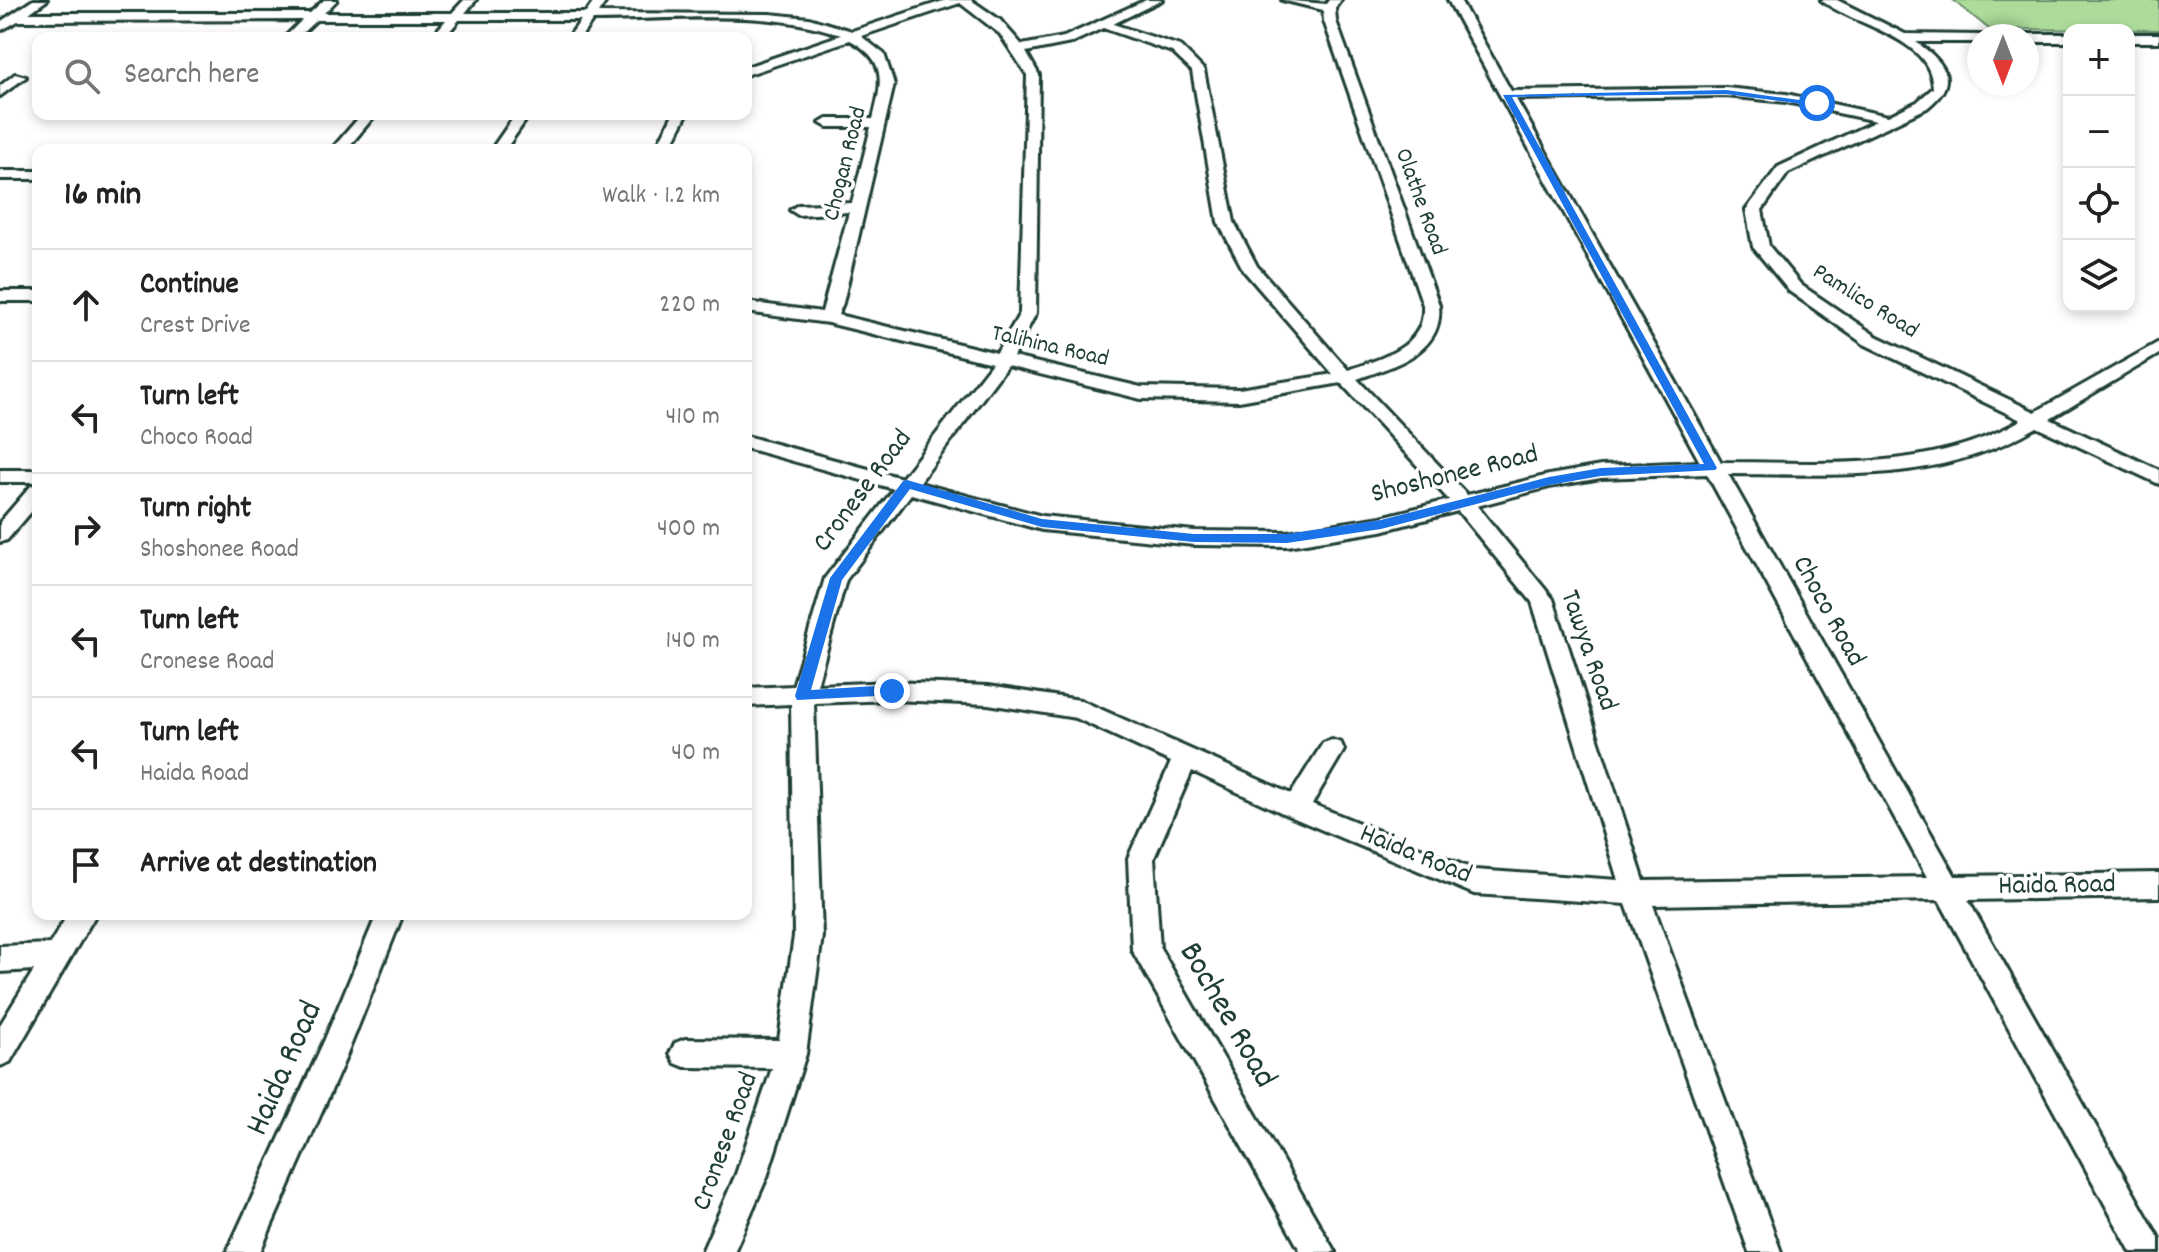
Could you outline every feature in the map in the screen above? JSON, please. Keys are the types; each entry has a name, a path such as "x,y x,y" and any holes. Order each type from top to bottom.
{"street":[{"path":"0,27 41,0"},
{"path":"165,17 186,0"},
{"path":"296,32 331,0"},
{"path":"442,32 470,0"},
{"path":"578,32 601,0"},
{"path":"752,69 960,0"},
{"name":"Cronese Road","path":"718,1252 751,1177 791,1054 808,936 802,696 836,578 1002,361 1028,313 1033,75 1021,49 994,17 960,0"},
{"path":"1021,49 1067,40 1156,0"},
{"path":"1288,0 1332,4"},
{"name":"Choco Road","path":"1454,0 1711,468 2149,1252"},
{"name":"Pamlico Road","path":"1827,0 1878,21 1905,38 1932,63 1941,81 1939,91 1922,105 1783,170 1754,210 1761,247 1795,288 1870,340 2159,478"},
{"name":"Olathe Road","path":"1332,4 1330,21 1431,305 1432,317 1423,339 1415,348 1381,365 1345,377"},
{"name":"Chogan Road","path":"15,17 790,17 822,24 879,55 888,84 835,303 828,318"},
{"name":"Tawya Road","path":"1104,25 1176,49 1198,70 1226,222 1250,268 1345,377 1464,504 1542,599 1635,893 1765,1252"},
{"path":"1905,38 1967,38"},
{"path":"2039,38 2063,38"},
{"path":"2135,38 2159,38"},
{"path":"0,77 20,77 0,92"},
{"path":"1507,95 1726,92 1786,98 1890,120"},
{"path":"343,144 364,120"},
{"path":"502,144 519,120"},
{"path":"665,144 677,120"},
{"path":"827,123 877,123"},
{"path":"0,175 32,175"},
{"path":"798,210 858,207"},
{"path":"0,296 32,296"},
{"name":"Talihina Road","path":"752,308 828,318 1141,393 1239,395 1345,377"},
{"name":"Shoshonee Road","path":"752,444 1042,523 1194,538 1287,539 1381,524 1537,484 1601,472 1918,464 1997,442 2159,347"},
{"path":"0,476 32,476"},
{"path":"0,535 32,498"},
{"name":"Haida Road","path":"752,697 892,691 972,694 1080,709 1296,808 1474,882 1635,893 2159,885"},
{"path":"1296,808 1332,750"},
{"name":"Bochee Road","path":"1186,756 1141,858 1146,950 1319,1252"},
{"path":"0,1052 79,920"},
{"name":"Haida Road","path":"243,1252 336,1047 388,920"},
{"path":"0,959 56,956"},
{"path":"685,1053 791,1054"}],"green space":[{"path":"1953,0 2159,0 2159,30 2135,30 2135,24 2063,24 2063,29 2039,29 2039,24 1983,24"}],"route":[{"path":"892,691 802,696 836,578 907,484 1042,523 1194,538 1287,539 1381,524 1549,481 1601,472 1711,468 1507,95 1726,92 1817,103"}]}
